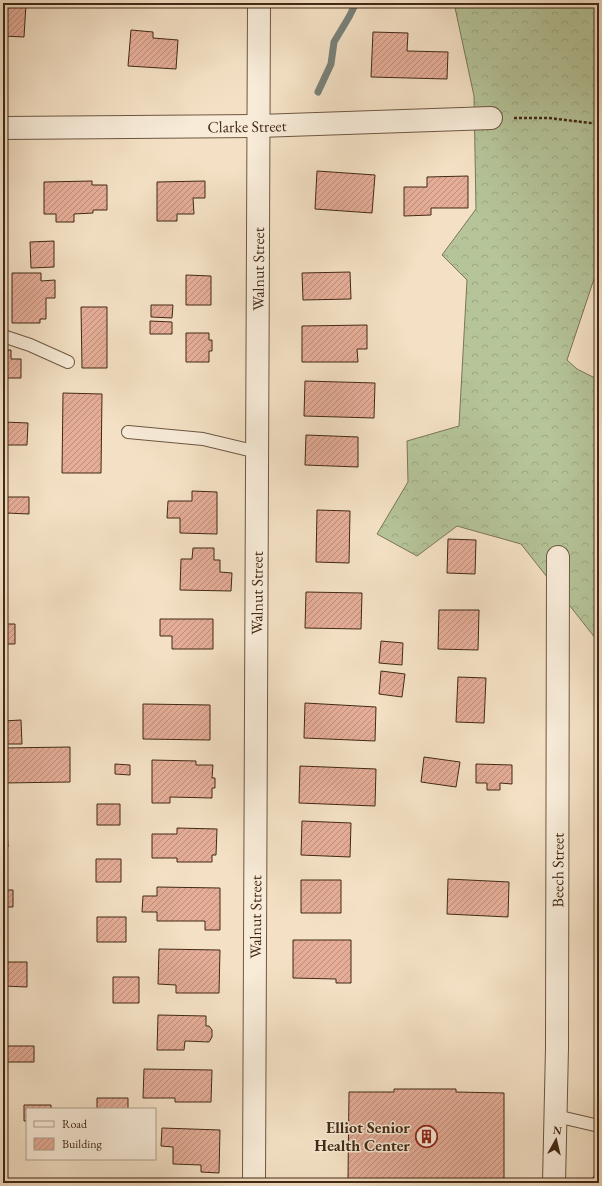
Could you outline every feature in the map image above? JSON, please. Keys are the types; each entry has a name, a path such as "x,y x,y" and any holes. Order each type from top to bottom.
{"street":[{"name":"Walnut Street","path":"254,1183 259,3"},
{"name":"Clarke Street","path":"3,128 259,126 491,118"},
{"name":"Beech Street","path":"554,1183 557,1048 558,557"}],"lane":[{"path":"3,336 30,345 68,362"},
{"path":"128,432 203,439 257,452"},
{"path":"556,1116 599,1126"}],"path":[{"path":"491,118 549,118 599,124"}],"green space":[{"path":"454,3 599,3 599,264 567,360 577,369 599,380 599,637 596,639 521,544 457,526 417,556 377,534 408,482 407,441 459,426 467,280 442,255 476,209 474,96"}],"building":[{"path":"3,3 26,4 24,37 3,36"},
{"path":"131,30 153,32 153,38 178,40 176,69 128,66"},
{"path":"373,32 408,33 407,51 448,52 447,79 371,77"},
{"path":"317,171 375,175 372,213 315,209"},
{"path":"468,176 468,208 431,208 431,215 404,216 404,187 427,187 427,177"},
{"path":"92,181 92,185 107,185 107,210 93,210 93,213 74,214 74,222 56,222 56,214 44,214 44,182"},
{"path":"205,181 205,198 193,198 194,214 177,214 177,221 157,221 157,182"},
{"path":"54,241 54,267 31,268 30,242"},
{"path":"350,272 351,299 303,300 302,273"},
{"path":"12,273 41,273 41,281 55,280 55,298 46,298 46,319 40,319 40,323 12,323"},
{"path":"186,275 211,276 211,305 186,305"},
{"path":"151,305 173,305 172,318 151,317"},
{"path":"81,307 107,307 107,368 82,368"},
{"path":"150,321 172,322 172,334 150,334"},
{"path":"367,325 367,349 357,349 358,362 302,362 302,326"},
{"path":"186,333 209,333 209,340 212,340 212,351 209,351 209,362 186,362"},
{"path":"3,350 11,350 11,359 21,359 21,378 3,378"},
{"path":"305,381 375,383 374,418 304,416"},
{"path":"63,393 102,394 101,473 62,473"},
{"path":"4,422 28,423 27,445 4,445"},
{"path":"306,435 358,437 358,467 305,465"},
{"path":"192,491 217,492 217,534 180,533 180,518 167,518 168,501 192,501"},
{"path":"6,497 29,497 29,514 6,513"},
{"path":"317,510 350,511 349,563 316,562"},
{"path":"448,539 476,540 475,574 447,573"},
{"path":"193,548 214,548 214,560 220,560 220,572 232,573 231,591 180,590 181,559 192,559"},
{"path":"3,555 7,555 5,583 3,582"},
{"path":"306,592 362,593 361,629 305,628"},
{"path":"439,610 479,610 478,650 438,649"},
{"path":"160,619 213,619 213,649 172,649 172,636 160,636"},
{"path":"3,624 15,624 15,644 3,644"},
{"path":"381,641 403,643 402,665 379,663"},
{"path":"381,671 405,674 402,697 379,694"},
{"path":"458,677 486,678 484,723 456,722"},
{"path":"305,703 376,707 375,741 304,738"},
{"path":"143,704 210,705 210,740 143,739"},
{"path":"21,720 22,744 3,744 3,721"},
{"path":"70,747 70,782 3,783 3,748"},
{"path":"424,757 460,762 456,787 421,782"},
{"path":"152,760 196,761 196,765 213,765 212,778 215,778 215,788 212,788 212,798 170,797 170,803 152,803"},
{"path":"115,764 130,765 130,775 115,774"},
{"path":"476,764 512,765 512,784 500,783 500,790 487,790 487,783 476,783"},
{"path":"300,766 376,769 375,806 299,803"},
{"path":"97,804 120,804 120,825 97,825"},
{"path":"302,821 351,823 350,857 301,855"},
{"path":"177,828 217,829 216,855 212,855 212,862 177,862 177,858 152,858 152,834 177,834"},
{"path":"3,830 7,830 8,847 3,847"},
{"path":"96,859 121,859 121,882 96,882"},
{"path":"448,879 509,882 508,917 447,914"},
{"path":"301,880 341,880 341,913 301,913"},
{"path":"157,887 220,888 220,930 205,930 205,921 157,921 157,912 142,912 143,896 157,896"},
{"path":"3,890 13,890 13,907 3,907"},
{"path":"97,917 126,917 126,942 97,942"},
{"path":"293,940 351,940 351,983 336,983 336,979 293,978"},
{"path":"159,949 220,950 219,993 176,993 176,985 158,984"},
{"path":"3,962 27,962 27,987 3,986"},
{"path":"113,977 139,977 139,1003 113,1003"},
{"path":"158,1015 206,1016 206,1026 209,1026 212,1030 212,1037 209,1042 185,1041 184,1050 157,1050"},
{"path":"4,1046 34,1046 34,1062 3,1062"},
{"path":"144,1069 212,1070 211,1102 175,1102 175,1098 143,1098"},
{"name":"Elliot Senior Health Center","path":"394,1089 456,1089 456,1092 504,1093 504,1181 455,1180 454,1183 411,1183 394,1182 394,1180 348,1180 349,1092 394,1092"},
{"path":"97,1098 128,1098 128,1108 97,1108"},
{"path":"24,1105 51,1105 51,1108 26,1108 26,1121 24,1121"},
{"path":"162,1128 220,1130 219,1173 201,1172 201,1165 173,1164 173,1147 161,1146"}],"waterway":[{"path":"318,92 331,64 334,42 356,3"}],"place":[{"name":"Elliot Senior Health Center","path":"426,1136"}]}
